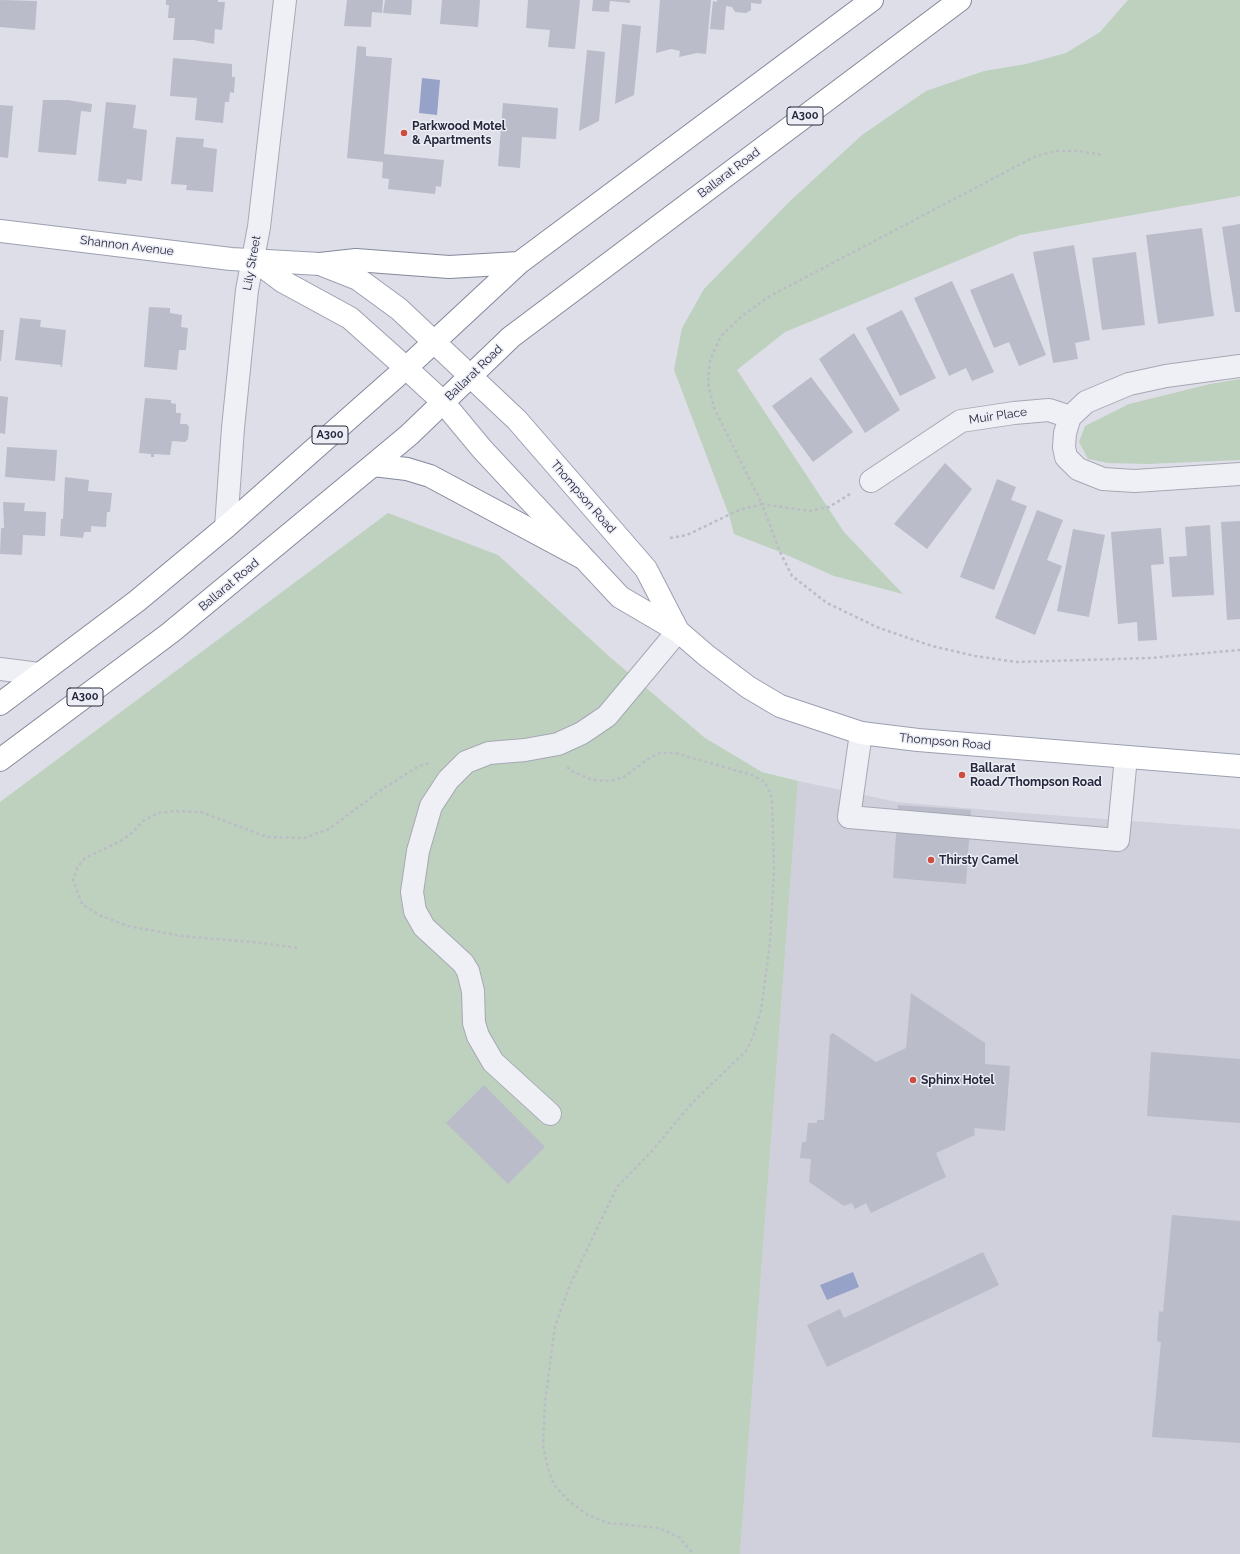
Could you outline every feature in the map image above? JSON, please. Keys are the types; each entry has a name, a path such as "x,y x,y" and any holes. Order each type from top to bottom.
{"main road":[{"name":"A300","path":"0,704 137,601 226,528 406,368 433,341 520,263 872,0"},
{"name":"Ballarat Road","path":"0,760 170,633 373,465 444,402 511,337 960,0"},
{"name":"Shannon Avenue","path":"0,231 231,259 320,264 358,279 399,309 433,341"},
{"path":"254,260 282,281 350,318 406,368"},
{"path":"320,264 356,260 449,266 520,263"},
{"name":"Thompson Road","path":"433,341 516,420 646,569 678,631"},
{"name":"Thompson Road","path":"406,368 444,402 482,449 620,597 678,631 707,656 748,687 780,706 861,733 918,740 1240,766"},
{"path":"373,465 407,470 430,476 583,558"}],"street":[{"name":"Lily Street","path":"226,528 233,428 247,290 254,260 278,70 285,0"},
{"path":"1240,366 1166,376 1129,384 1086,402 1070,417 1065,433 1064,447 1066,457 1078,469 1102,479 1135,481 1240,474"},
{"name":"Muir Place","path":"871,481 961,422 1014,413 1049,410 1070,417"},
{"path":"550,1114 493,1062 478,1036 474,1023 473,991 468,971 463,963 424,927 415,911 412,892 418,851 431,806 448,780 466,762 489,753 558,744 582,733 607,716 678,631"},
{"path":"0,669 39,674"},
{"path":"861,733 849,817 1118,840 1126,757"}],"path":[{"path":"1102,154 1079,151 1058,151 1036,156 770,296 742,316 721,336 710,360 708,383 714,408 762,504 780,552 792,576 827,604 879,628 932,646 974,656 1016,662 1150,658 1240,650"},
{"path":"670,538 687,535 739,510 762,504 809,511 829,507 871,481"},
{"path":"545,746 572,771 592,780 610,781 624,777 660,753 675,753 752,775 763,780 769,789 772,799 774,870 770,943 761,1010 753,1037 746,1051 692,1103 651,1152 617,1187 569,1287 556,1326 545,1402 543,1446 548,1468 554,1485 568,1500 586,1514 608,1523 660,1528 680,1538 693,1554"},
{"path":"296,948 263,943 182,936 128,926 99,915 82,904 73,880 76,868 85,858 119,842 132,833 143,821 158,813 176,810 201,812 267,837 304,838 329,829 381,790 419,766 433,761"}],"shaded area":[{"path":"798,781 897,802 1240,829 1240,1554 740,1554"}],"green space":[{"path":"1128,0 1240,0 1240,196 1020,235 785,332 737,370 844,532 903,594 834,576 780,552 734,534 729,515 674,370 682,328 704,289 789,202 862,135 926,91 984,71 1026,64 1066,53 1100,32"},
{"path":"1240,379 1240,460 1148,464 1108,463 1088,459 1079,442 1085,426 1129,404 1210,384"},
{"path":"388,513 498,555 611,658 705,738 762,772 798,781 740,1554 0,1554 0,802"}],"water":[{"path":"422,78 440,80 437,115 419,113"},
{"path":"853,1272 859,1287 827,1300 820,1285"}],"building":[{"path":"0,0 37,1 35,30 0,27"},
{"path":"166,0 218,0 218,2 225,2 222,30 215,29 214,44 194,40 173,40 175,18 168,18 169,5 166,5"},
{"path":"347,0 383,0 382,13 372,12 371,27 344,26"},
{"path":"385,0 412,0 411,15 383,13"},
{"path":"442,0 480,0 478,27 440,24"},
{"path":"528,0 580,0 575,49 548,47 550,30 526,28"},
{"path":"593,0 630,0 630,3 610,1 609,12 592,11"},
{"path":"660,0 711,0 706,54 697,53 679,57 680,51 671,49 656,53"},
{"path":"717,0 762,0 761,4 751,3 751,10 746,13 735,12 732,7 726,6 724,30 710,29 713,1 717,2"},
{"path":"622,24 641,26 634,95 615,104"},
{"path":"357,46 366,47 366,56 392,58 384,154 444,160 441,187 436,186 435,194 388,189 389,179 382,178 383,162 347,158"},
{"path":"587,50 605,52 599,121 579,131"},
{"path":"173,58 232,64 232,77 235,77 234,93 230,92 229,102 225,102 223,123 195,120 197,98 170,96"},
{"path":"43,100 68,100 92,104 91,112 81,111 76,155 38,152"},
{"path":"106,102 136,105 133,128 147,130 142,181 127,179 126,184 98,181"},
{"path":"503,103 558,108 556,139 522,137 520,168 498,166"},
{"path":"0,105 13,106 8,158 0,157"},
{"path":"176,137 204,139 203,147 217,149 213,192 186,190 187,185 171,184"},
{"path":"1240,224 1240,312 1235,312 1222,227"},
{"path":"1202,228 1214,316 1158,324 1146,235"},
{"path":"1074,245 1090,340 1075,343 1078,359 1053,363 1033,252"},
{"path":"1136,252 1145,325 1102,330 1092,258"},
{"path":"1013,273 1046,355 1019,366 1009,342 994,348 970,290"},
{"path":"952,281 994,372 972,381 966,368 949,376 914,298"},
{"path":"149,307 170,308 170,313 182,315 181,327 188,328 186,350 179,350 177,370 144,367"},
{"path":"902,310 936,378 900,396 866,328"},
{"path":"20,318 41,320 40,327 66,330 62,367 60,367 61,365 15,360"},
{"path":"0,330 4,330 1,361 0,361"},
{"path":"854,333 900,410 865,433 819,359"},
{"path":"811,377 853,432 813,462 772,406"},
{"path":"0,396 8,397 5,434 0,433"},
{"path":"145,398 171,400 171,403 176,404 176,413 181,413 180,424 187,424 189,427 188,439 185,442 172,441 170,455 154,454 154,457 151,457 151,454 139,453"},
{"path":"7,447 57,450 55,481 5,477"},
{"path":"945,463 972,489 927,549 894,524"},
{"path":"65,477 89,480 88,491 112,493 110,512 107,512 106,527 91,526 91,532 84,532 83,538 60,536 61,519 63,519"},
{"path":"997,479 1016,487 1011,500 1027,506 994,590 960,577"},
{"path":"3,502 25,503 24,511 46,512 45,536 23,535 22,555 0,554 1,528 4,528"},
{"path":"1037,510 1063,520 1047,560 1062,566 1035,635 995,618"},
{"path":"1240,521 1240,619 1227,620 1221,522"},
{"path":"1210,525 1214,595 1172,597 1169,557 1187,556 1185,527"},
{"path":"1161,528 1164,564 1151,565 1157,640 1138,641 1137,622 1118,624 1111,532"},
{"path":"1073,529 1105,535 1089,617 1057,611"},
{"path":"898,805 971,810 966,884 893,878"},
{"path":"911,993 985,1043 985,1064 1010,1066 1005,1131 974,1128 975,1135 936,1153 946,1177 871,1213 866,1203 855,1209 852,1203 844,1206 809,1182 811,1159 800,1158 802,1142 806,1142 808,1123 817,1123 817,1120 824,1120 830,1035 833,1033 876,1062 906,1048"},
{"path":"1151,1052 1240,1059 1240,1123 1147,1116"},
{"path":"484,1085 545,1147 508,1184 446,1123"},
{"path":"1172,1215 1240,1221 1240,1443 1152,1437 1161,1342 1157,1341 1159,1311 1163,1312"},
{"path":"983,1252 999,1285 827,1367 807,1325 840,1309 844,1318"}],"place":[{"name":"Parkwood Motel & Apartments","path":"404,133"},
{"name":"Ballarat Road/Thompson Road","path":"962,775"},
{"name":"Thirsty Camel","path":"931,860"},
{"name":"Sphinx Hotel","path":"913,1080"}]}
